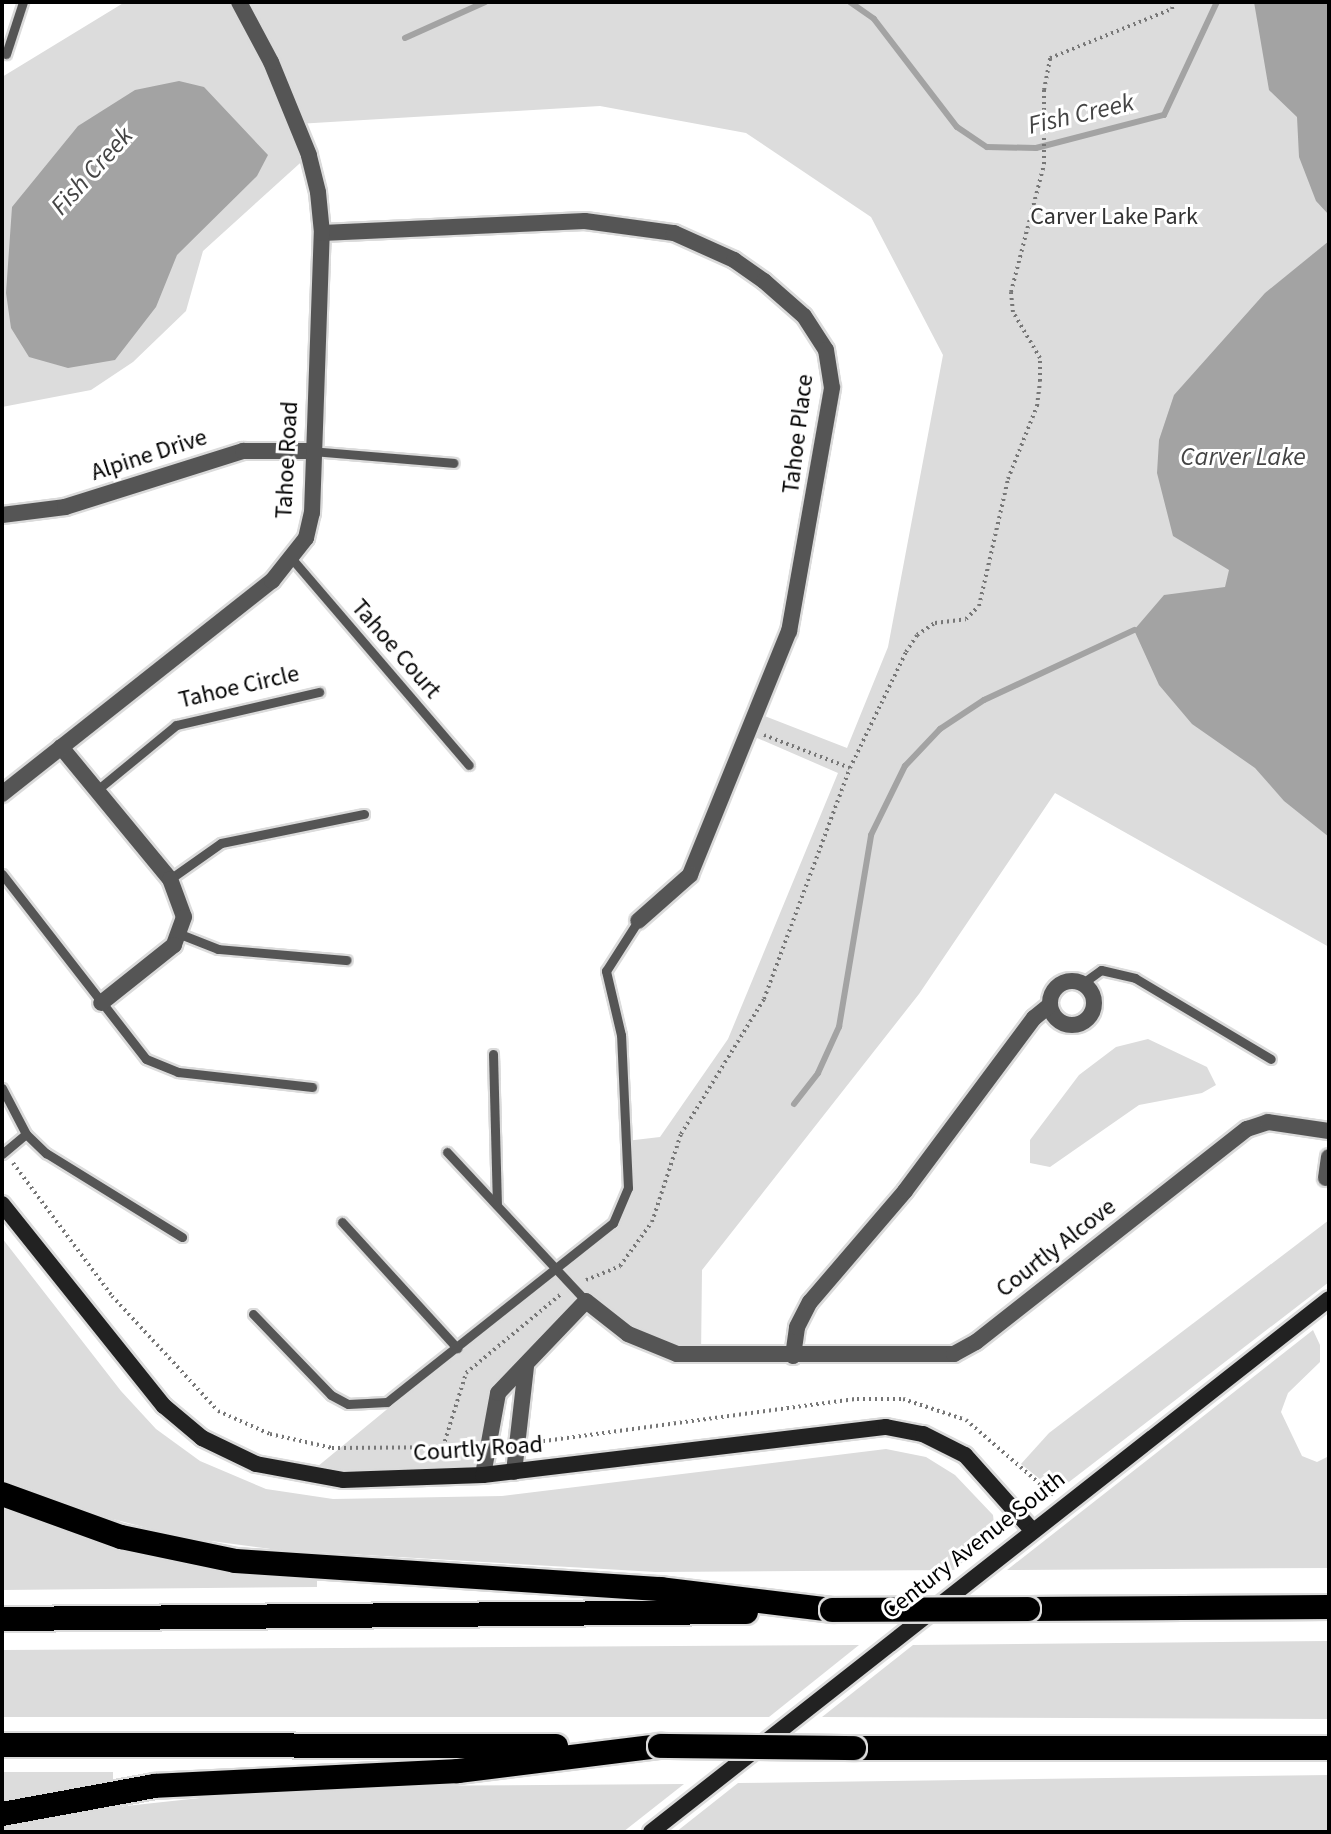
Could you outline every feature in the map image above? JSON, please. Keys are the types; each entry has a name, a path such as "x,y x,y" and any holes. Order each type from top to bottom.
{"highway":[{"path":"2,1494 121,1537 236,1561 661,1589 832,1610"},
{"path":"2,1619 1329,1607"},
{"path":"2,1745 1329,1748"},
{"path":"2,1814 154,1786 458,1771 660,1746"}],"street":[{"name":"Tahoe Road","path":"2,794 293,560 312,513 311,451 322,233 309,155 239,2"},
{"name":"Tahoe Place","path":"322,233 625,223 674,233 734,260 811,324 826,350 832,388 797,599 750,729 690,875 638,921"},
{"name":"Alpine Drive","path":"2,515 65,507 243,451 311,451"},
{"path":"61,747 170,879 184,917 180,934 164,955 101,1003"},
{"path":"793,1356 797,1327 810,1302 905,1191 1034,1018 1049,1006 1056,986 1068,980 1083,983 1095,1004 1085,1022 1064,1024 1049,1006"},
{"name":"Courtly Alcove","path":"586,1301 628,1334 677,1354 793,1356 962,1351 1247,1129 1268,1122 1329,1131"},
{"path":"1326,1178 1329,1157"},
{"name":"Courtly Road","path":"2,1204 147,1388 183,1424 214,1445 256,1464 313,1478 483,1475 854,1429 900,1429 931,1437 965,1455 1031,1529"},
{"name":"Century Avenue South","path":"651,1832 1031,1529 1329,1299"},
{"path":"483,1475 498,1393 586,1301"},
{"path":"514,1472 526,1367"}],"lane":[{"path":"6,54 23,2"},
{"path":"311,451 453,463"},
{"name":"Tahoe Court","path":"293,560 469,765"},
{"name":"Tahoe Circle","path":"97,790 176,725 319,692"},
{"path":"170,879 221,843 364,814"},
{"path":"2,874 134,1047 161,1068 312,1087"},
{"path":"253,1314 318,1385 348,1404 387,1402 613,1223 628,1188 621,1035 606,971 638,921"},
{"path":"180,934 218,949 347,960"},
{"path":"1083,983 1101,970 1135,978 1271,1059"},
{"path":"493,1054 497,1205"},
{"path":"2,1088 26,1134 66,1169 182,1237"},
{"path":"2,1154 26,1134"},
{"path":"447,1152 586,1301"},
{"path":"342,1222 457,1348"}],"path":[{"path":"443,1447 466,1373 572,1286 620,1266 652,1222 681,1134 764,999 850,768 917,635 935,623 966,619 979,606 1008,479 1037,406 1040,358 1013,312 1011,292 1044,164 1044,90 1050,58 1172,9 1174,2"},
{"path":"750,729 850,768"}],"green space":[{"name":"Carver Lake Park","path":"125,2 1329,2 1329,947 1055,793 919,994 702,1270 701,1357 677,1354 585,1301 498,1393 483,1475 306,1476 613,1223 628,1188 626,1141 660,1137 728,1039 838,773 748,734 757,713 847,748 888,647 943,355 871,217 746,133 600,106 297,124 309,155 203,251 186,311 133,362 91,390 2,407 2,77"},
{"path":"1148,1039 1207,1067 1216,1085 1202,1093 1139,1105 1050,1167 1030,1163 1030,1140 1079,1075 1116,1047"},
{"path":"1329,1220 1329,1282 1056,1492 1021,1464 1049,1433"},
{"path":"2,1238 121,1391 156,1429 200,1461 266,1489 333,1499 502,1496 886,1449 926,1457 955,1475 993,1515 995,1532 954,1570 656,1572 278,1550 181,1537 109,1518 2,1479"},
{"path":"1313,1330 1320,1345 1320,1362 1288,1393 1281,1412 1302,1456 1317,1462 1329,1456 1329,1568 1007,1570"},
{"path":"2,1507 147,1556 317,1580 317,1587 2,1590"},
{"path":"1329,1641 1329,1719 822,1717 913,1645"},
{"path":"859,1645 769,1717 2,1717 2,1650"},
{"path":"2,1772 113,1772 113,1780 2,1801"},
{"path":"1329,1775 1329,1832 676,1832 738,1783"},
{"path":"684,1784 623,1832 2,1832 2,1827 80,1811 246,1793 380,1786"}],"water":[{"path":"1254,2 1329,2 1329,215 1316,201 1299,157 1297,117 1269,90"},
{"path":"179,81 204,87 268,155 257,176 177,255 156,307 115,360 68,368 29,357 11,328 6,293 12,207 78,126 135,90"},
{"name":"Carver Lake","path":"1329,241 1329,837 1284,801 1255,768 1192,724 1159,685 1134,630 1164,595 1225,587 1229,570 1173,536 1157,473 1159,440 1174,395 1265,293"}],"waterway":[{"name":"Fish Creek","path":"405,38 485,2"},
{"name":"Fish Creek","path":"850,2 874,19 957,127 987,147 1036,148 1164,115 1217,2"},
{"path":"794,1104 818,1073 839,1027 871,835 905,766 940,729 984,700 1134,630"}]}
